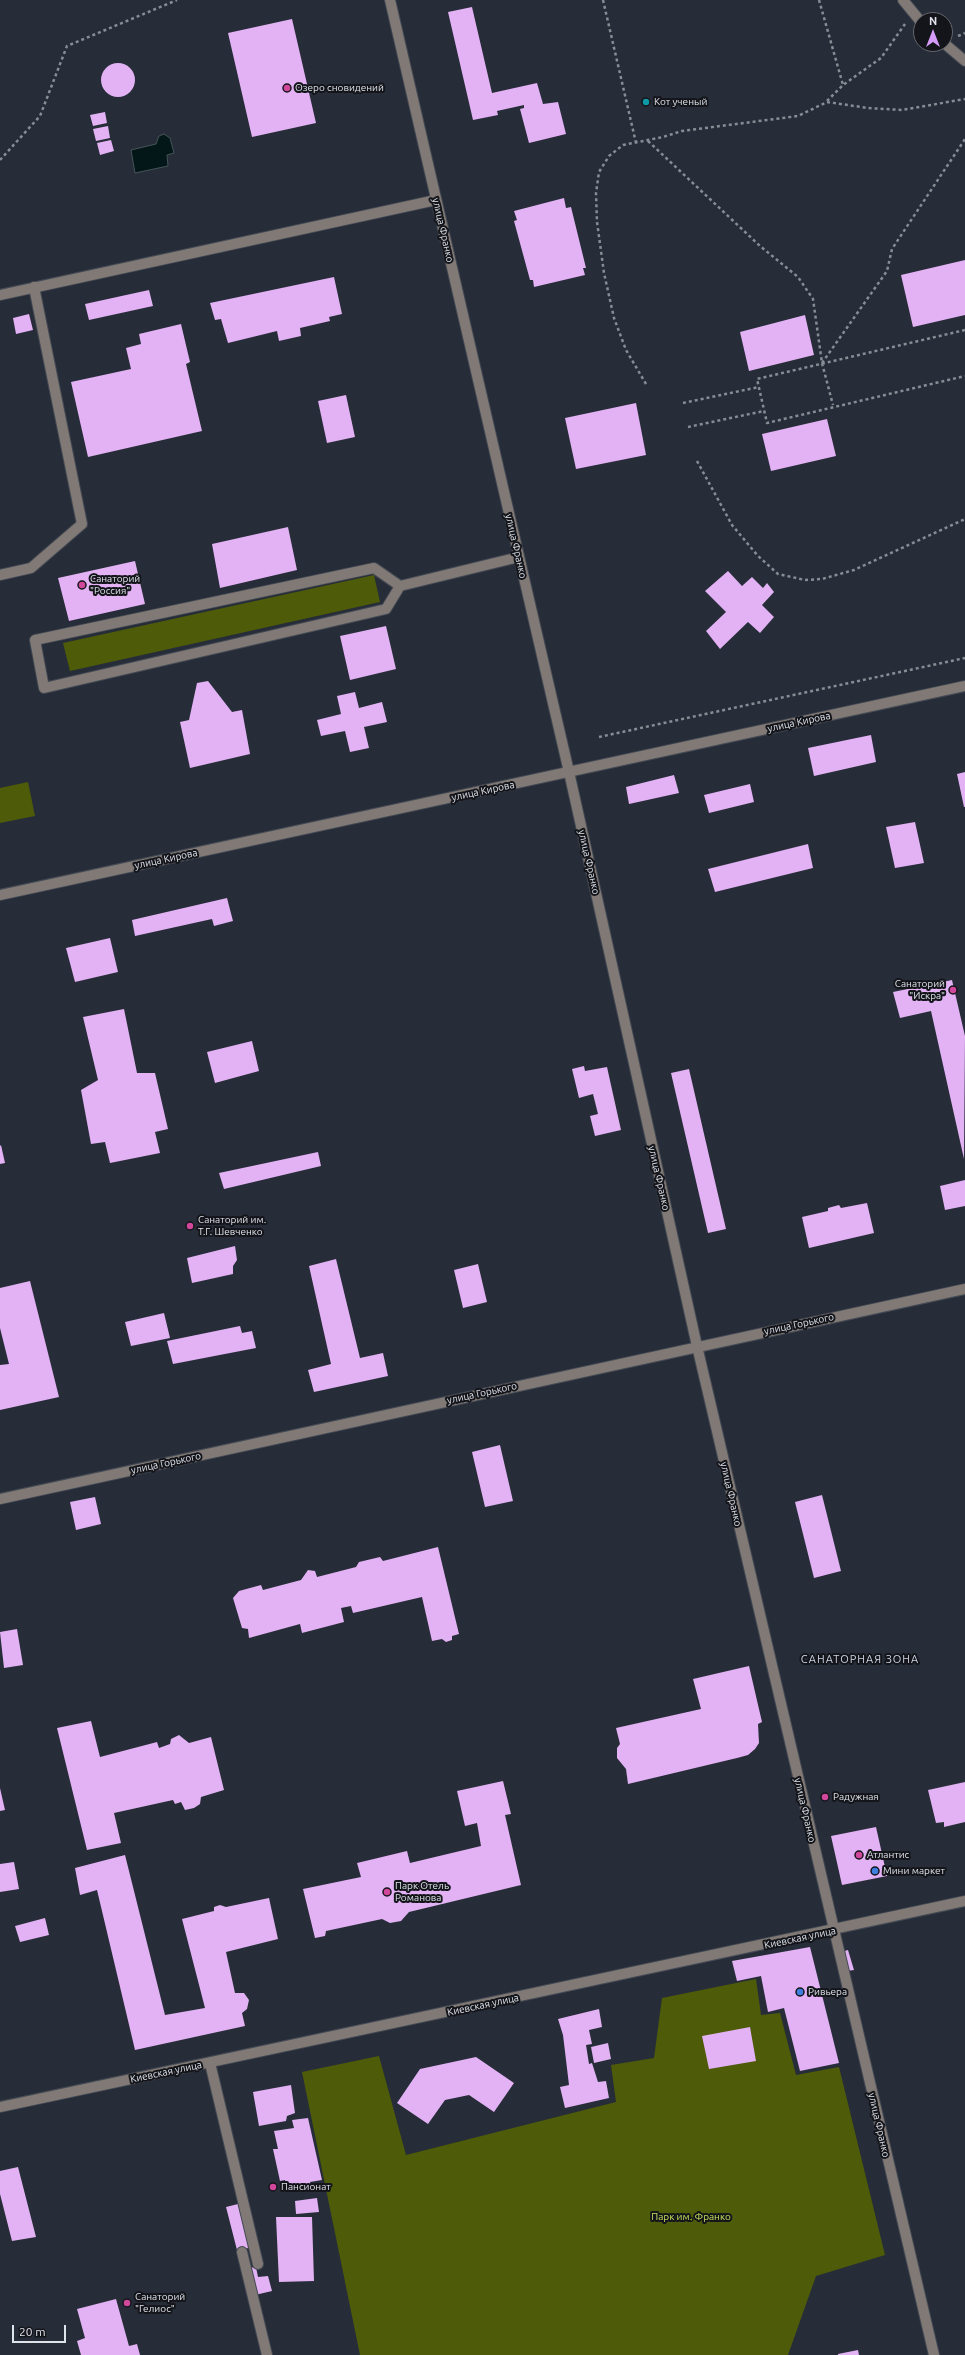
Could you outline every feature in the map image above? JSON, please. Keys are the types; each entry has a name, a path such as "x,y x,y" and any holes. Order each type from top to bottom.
{"street":[{"name":"улица Франко","path":"390,0 569,772 697,1346 934,2355"},
{"path":"903,0 913,12"},
{"path":"953,51 965,61"},
{"path":"0,295 436,200"},
{"path":"0,575 31,568 82,524 34,287"},
{"path":"400,586 374,568 35,640 44,688 386,609 400,586 519,557"},
{"name":"улица Кирова","path":"0,894 965,686"},
{"name":"улица Горького","path":"0,1499 697,1346 965,1289"},
{"name":"Киевская улица","path":"0,2107 965,1901"},
{"path":"210,2063 258,2264"},
{"path":"242,2252 267,2355"}],"path":[{"path":"0,160 40,116 68,46 177,0"},
{"path":"603,0 636,143"},
{"path":"819,0 843,85"},
{"path":"646,384 626,350 614,318 604,273 597,222 596,192 599,172 609,156 623,145 648,141 682,130 798,116 827,102 843,85 881,58 913,14"},
{"path":"827,102 868,108 902,110 965,99"},
{"path":"822,363 887,272 892,249 965,138"},
{"path":"648,141 760,246 798,278 813,299 822,363 833,406"},
{"path":"965,330 757,379 767,423 833,406 965,376"},
{"path":"683,403 759,387"},
{"path":"688,427 764,411"},
{"path":"696,461 732,525 758,556 778,574 811,579 822,579 848,572 965,519"},
{"path":"598,737 965,658"}],"green space":[{"path":"374,575 380,602 70,671 63,643"},
{"path":"28,782 35,816 0,823 0,788"},
{"name":"Парк им. Франко","path":"756,1979 761,2015 780,2013 796,2075 839,2067 885,2255 816,2276 788,2355 360,2355 302,2072 379,2056 406,2155 616,2102 611,2065 654,2058 662,1998"}],"shaded area":[{"path":"164,134 170,138 174,153 167,155 168,166 135,173 131,150 156,144 159,136"}],"building":[{"path":"472,7 492,93 537,83 543,104 558,102 566,134 529,143 520,109 524,108 524,105 497,111 498,115 473,120 448,12"},
{"path":"292,19 316,123 252,137 228,33"},
{"path":"118,63 130,68 135,80 130,92 118,97 106,92 101,80 106,68"},
{"path":"105,112 107,123 93,126 90,115"},
{"path":"108,126 110,138 96,141 93,129"},
{"path":"111,140 114,151 100,155 97,143"},
{"path":"564,198 566,208 571,207 586,268 583,268 585,275 534,287 533,280 530,280 514,221 517,220 514,211"},
{"path":"965,260 965,315 913,327 901,275"},
{"path":"334,277 342,314 329,317 330,321 300,328 301,336 279,341 277,331 228,343 221,319 215,320 210,303"},
{"path":"149,290 153,306 89,320 85,304"},
{"path":"29,314 33,330 16,334 13,318"},
{"path":"805,315 814,355 749,371 740,332"},
{"path":"181,324 190,362 186,364 202,431 88,457 71,382 131,369 126,348 141,344 139,334"},
{"path":"346,395 355,437 327,443 318,401"},
{"path":"636,403 646,455 576,469 565,418"},
{"path":"827,419 836,456 771,471 762,434"},
{"path":"288,527 297,570 220,588 212,544"},
{"path":"135,561 145,604 69,621 58,578"},
{"path":"728,571 742,586 752,577 763,588 767,583 774,592 762,605 774,617 760,633 748,622 720,649 706,631 726,612 705,591"},
{"path":"386,626 396,669 350,680 340,636"},
{"path":"208,681 232,712 242,710 250,754 190,768 180,722 189,720 197,683"},
{"path":"355,692 359,708 382,702 387,722 364,727 369,748 350,752 345,731 321,736 317,720 341,714 337,696"},
{"path":"871,735 876,762 814,776 808,748"},
{"path":"965,772 965,807 964,807 957,774"},
{"path":"674,775 679,793 629,804 626,787"},
{"path":"750,784 754,802 709,813 704,795"},
{"path":"915,822 924,863 895,868 886,827"},
{"path":"808,844 813,868 715,892 708,869"},
{"path":"227,898 233,921 214,926 212,919 135,936 132,920"},
{"path":"110,938 118,972 75,982 66,948"},
{"path":"952,980 965,1036 964,1159 931,1011 900,1018 893,992"},
{"path":"124,1009 137,1073 155,1073 168,1129 155,1132 160,1153 110,1163 105,1142 91,1144 81,1090 98,1080 83,1017"},
{"path":"252,1041 259,1071 215,1083 207,1052"},
{"path":"584,1066 585,1071 607,1067 621,1130 595,1136 590,1116 598,1114 593,1094 579,1098 572,1069"},
{"path":"689,1069 726,1229 708,1233 671,1073"},
{"path":"1,1145 5,1163 0,1164 0,1146"},
{"path":"318,1152 321,1166 224,1189 219,1173"},
{"path":"965,1180 965,1206 945,1210 940,1186"},
{"path":"867,1203 874,1233 809,1248 802,1217 828,1211 828,1208 839,1205 841,1208"},
{"path":"235,1246 237,1260 233,1266 233,1274 192,1283 187,1258"},
{"path":"336,1259 360,1358 383,1353 388,1376 314,1392 308,1370 331,1364 309,1266"},
{"path":"478,1264 487,1302 463,1308 454,1270"},
{"path":"30,1281 59,1397 0,1410 0,1365 9,1364 0,1328 0,1288"},
{"path":"164,1313 170,1338 131,1346 125,1322"},
{"path":"240,1326 242,1333 252,1331 256,1348 173,1364 167,1341"},
{"path":"500,1445 513,1501 485,1507 472,1452"},
{"path":"822,1495 841,1571 814,1578 795,1502"},
{"path":"95,1497 101,1524 76,1530 70,1502"},
{"path":"438,1547 459,1634 452,1636 452,1640 446,1642 442,1639 432,1641 422,1597 353,1613 351,1606 341,1608 344,1622 302,1633 300,1624 249,1638 248,1629 242,1628 233,1598 239,1591 261,1585 263,1590 301,1580 308,1570 315,1571 317,1577 356,1567 359,1562 380,1557 383,1561"},
{"path":"17,1629 23,1665 4,1668 0,1632"},
{"path":"749,1666 762,1722 758,1724 759,1743 755,1749 748,1755 628,1784 626,1769 617,1758 617,1748 620,1744 616,1728 701,1709 693,1679"},
{"path":"91,1721 100,1757 157,1742 159,1748 170,1744 171,1739 179,1735 189,1743 211,1737 224,1790 201,1797 200,1804 194,1808 185,1810 181,1802 175,1804 173,1800 114,1813 121,1843 87,1850 57,1728"},
{"path":"503,1781 511,1814 505,1815 521,1885 409,1912 401,1921 390,1923 382,1919 326,1931 325,1936 315,1938 303,1889 361,1877 357,1863 407,1851 410,1863 481,1846 477,1823 465,1826 457,1791"},
{"path":"965,1782 965,1822 944,1827 944,1822 936,1823 928,1790"},
{"path":"0,1788 5,1810 0,1811"},
{"path":"876,1827 887,1876 842,1885 831,1836"},
{"path":"125,1855 165,2015 205,2008 182,1919 214,1911 214,1907 220,1905 226,1907 269,1898 278,1939 226,1952 235,1993 244,1993 249,2000 247,2009 242,2013 245,2026 135,2050 97,1890 80,1895 75,1868"},
{"path":"14,1862 19,1889 0,1892 0,1864"},
{"path":"45,1918 49,1935 20,1942 15,1926"},
{"path":"810,1947 839,2063 800,2071 784,2008 768,2012 761,1976 737,1981 732,1961"},
{"path":"848,1950 854,1970 847,1971 841,1952"},
{"path":"599,2009 602,2027 589,2030 592,2044 586,2045 589,2064 592,2063 598,2082 606,2081 609,2098 565,2108 560,2087 569,2085 563,2035 558,2019"},
{"path":"750,2027 756,2061 709,2069 702,2036"},
{"path":"608,2043 611,2059 594,2063 591,2047"},
{"path":"476,2057 514,2083 494,2112 469,2095 445,2100 428,2124 397,2103 420,2069"},
{"path":"291,2085 295,2113 287,2116 286,2121 259,2126 253,2092"},
{"path":"308,2118 322,2180 310,2182 311,2189 303,2190 302,2184 286,2187 285,2180 280,2181 273,2149 278,2149 274,2131 294,2128 292,2120"},
{"path":"18,2167 36,2237 12,2241 0,2194 0,2171"},
{"path":"317,2198 319,2212 296,2214 295,2201"},
{"path":"238,2204 249,2248 237,2250 226,2207"},
{"path":"276,2217 312,2217 314,2281 279,2282"},
{"path":"256,2267 258,2277 268,2276 272,2291 255,2295 248,2268"},
{"path":"116,2299 129,2346 137,2344 140,2355 81,2355 77,2341 85,2338 77,2309"},
{"path":"858,2350 859,2355 838,2355 838,2354"}],"place":[{"name":"Озеро сновидений","path":"287,88"},
{"name":"Кот ученый","path":"646,102"},
{"name":"Санаторий \"Россия\"","path":"82,585"},
{"name":"Санаторий \"Искра\"","path":"953,990"},
{"name":"Санаторий им. Т.Г. Шевченко","path":"190,1226"},
{"name":"Радужная","path":"825,1797"},
{"name":"Атлантис","path":"859,1855"},
{"name":"Мини маркет","path":"875,1871"},
{"name":"Парк Отель Романова","path":"387,1892"},
{"name":"Ривьера","path":"800,1992"},
{"name":"Пансионат","path":"273,2187"},
{"name":"Санаторий \"Гелиос\"","path":"127,2303"}],"district":[{"name":"САНАТОРНАЯ ЗОНА","path":"860,1659"}]}
